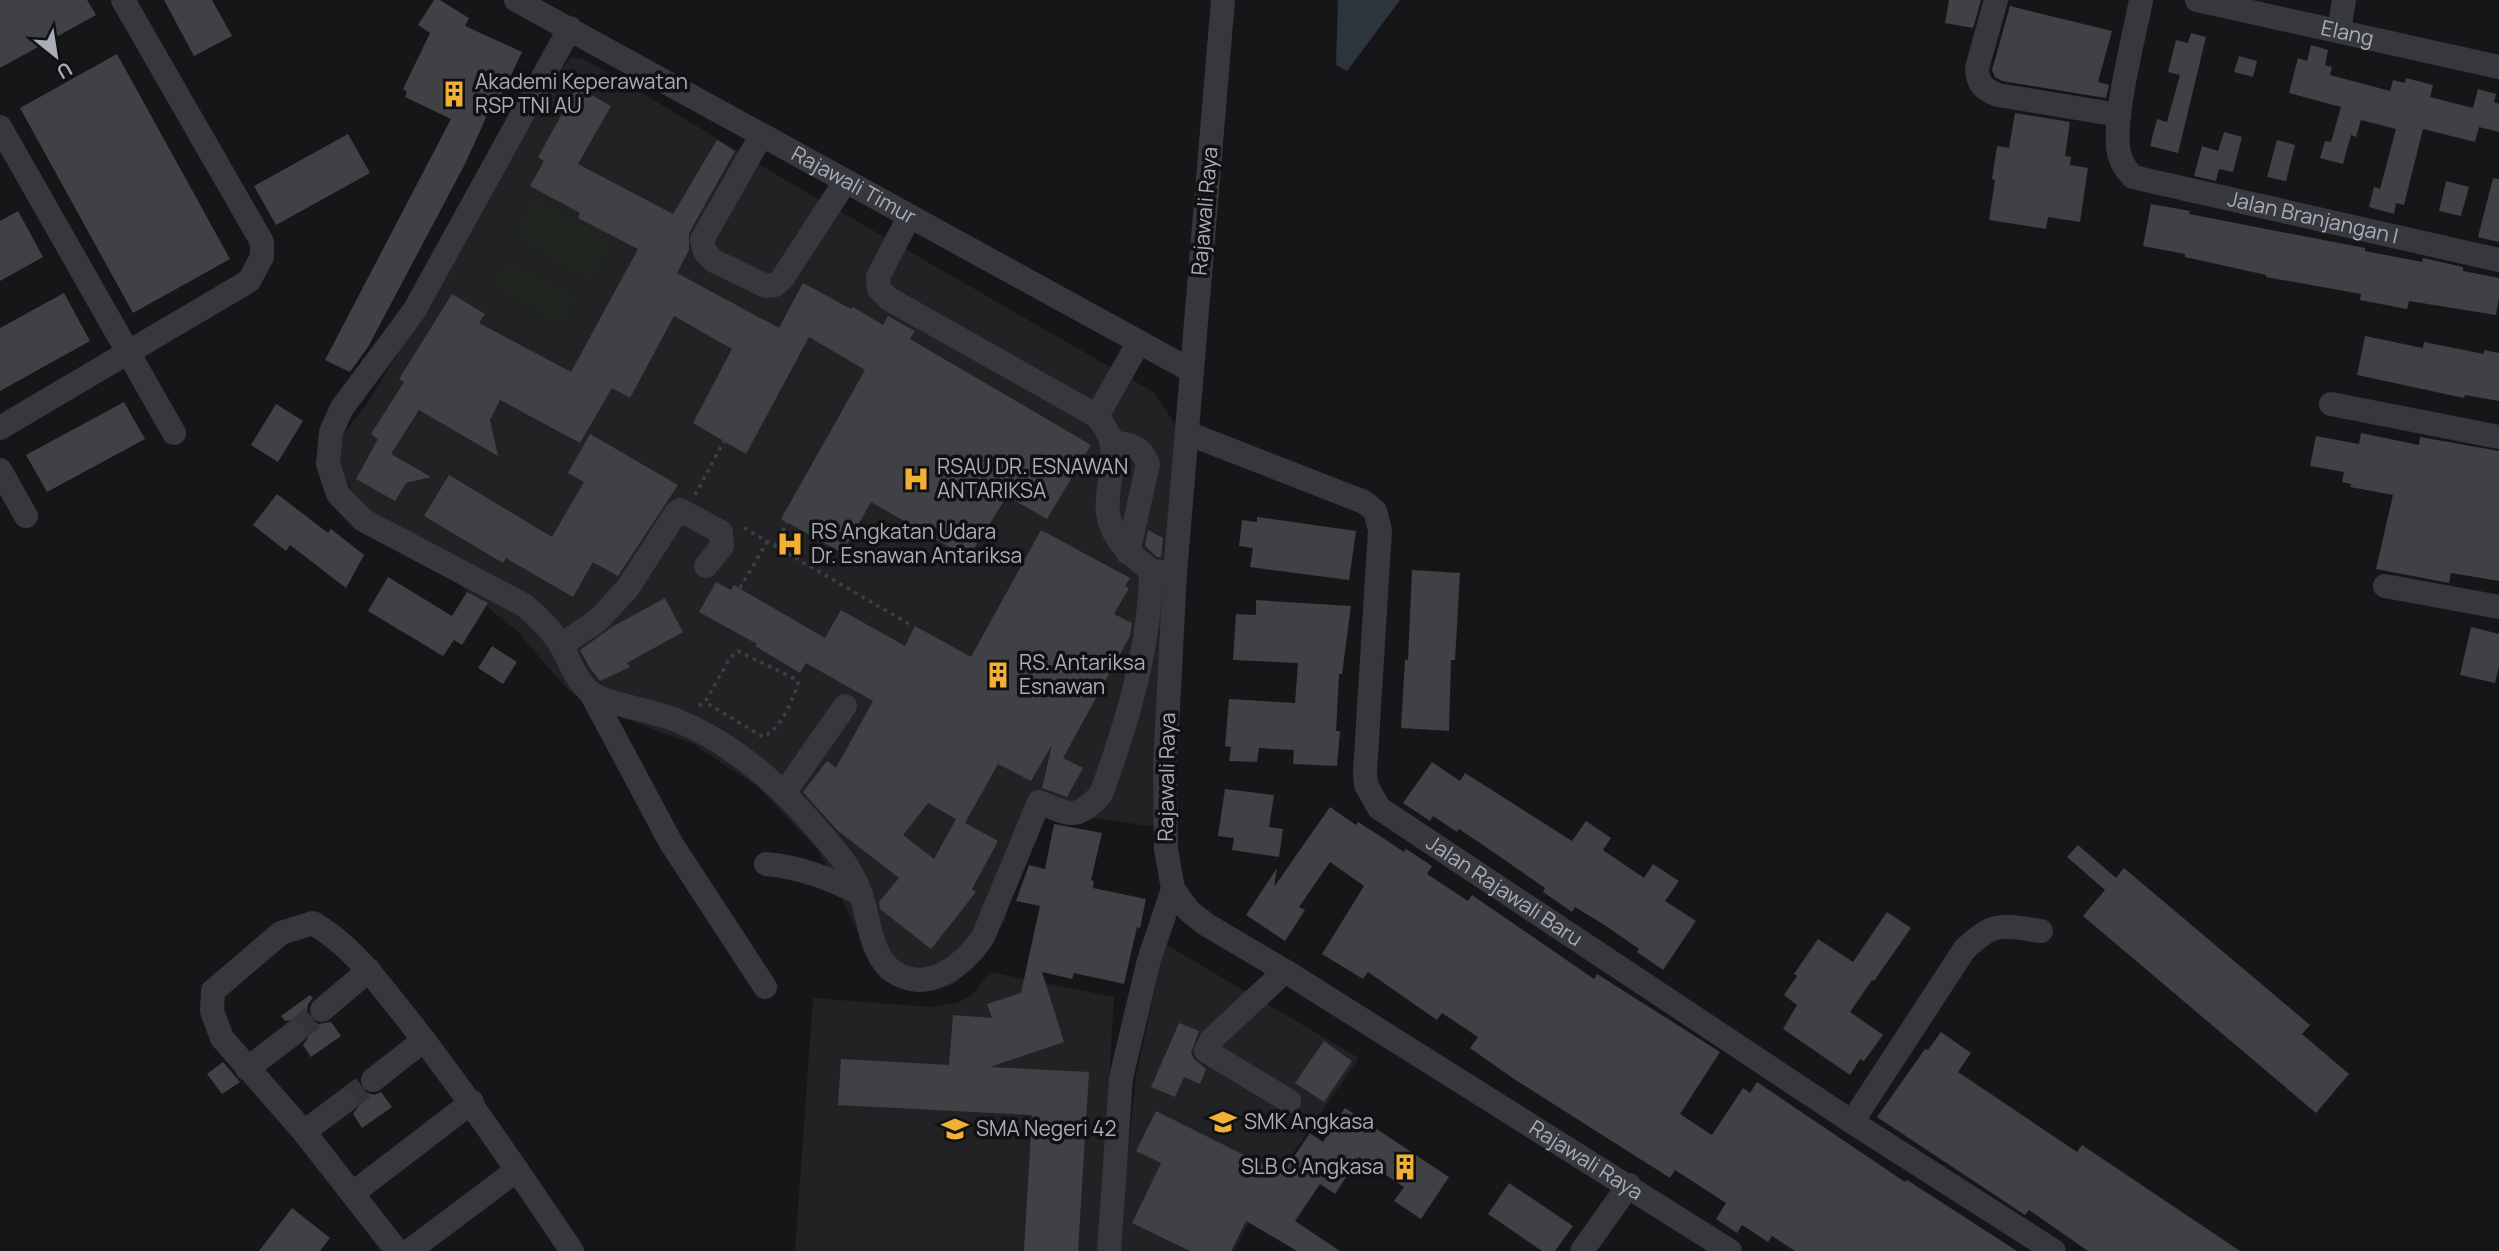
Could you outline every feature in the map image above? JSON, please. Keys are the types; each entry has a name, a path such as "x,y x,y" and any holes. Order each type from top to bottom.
{"street":[{"path":"0,428 249,281 262,257 262,242 123,0"},
{"name":"Rajawali Timur","path":"516,0 1192,371"},
{"name":"Rajawali Raya","path":"1223,0 1187,433 1163,572 1166,849 1173,889 1198,919 1629,1185 1730,1251"},
{"path":"1996,0 1977,68 1977,76 1984,88 1998,94 2119,115 2141,0"},
{"name":"Elang","path":"2197,0 2499,67"},
{"path":"2339,31 2344,0"},
{"path":"570,28 414,311 342,408 331,432 328,464 338,494 363,520 524,605 546,623 579,680 592,695 671,843 765,987"},
{"name":"Jalan Branjangan I","path":"2119,115 2119,152 2128,172 2140,180 2499,260"},
{"path":"0,127 174,433"},
{"path":"761,136 702,240 705,252 713,261 766,286 775,285 782,279 845,182"},
{"path":"592,695 677,720 746,758 785,792 848,866 861,894 877,950 883,962 902,976 923,980 935,977 961,963 972,953 983,937 1039,802 1078,814 1090,807 1101,794 1136,683 1149,618 1163,572 1128,553 1113,530 1107,503 1111,442 1107,430 1097,416 884,295 879,289 878,277 909,217"},
{"path":"1097,416 1139,342"},
{"path":"2331,404 2499,437"},
{"name":"Jalan Rajawali Baru","path":"1187,433 1364,502 1378,516 1380,530 1365,772 1366,785 1380,808 1852,1122 2054,1251"},
{"path":"1111,442 1137,447 1145,454 1148,464 1128,553"},
{"path":"0,470 26,516"},
{"path":"561,645 597,621 627,589 680,510 720,531 722,546 706,566"},
{"path":"2385,586 2499,607"},
{"path":"785,792 845,706"},
{"path":"766,864 791,866 826,877 861,894"},
{"path":"1109,1251 1121,1078 1150,960 1173,889"},
{"path":"397,1251 304,1132 222,1038 212,1011 213,990 281,933 313,923 328,932 369,970 472,1102 572,1251"},
{"path":"1852,1122 1964,950 1987,930 1998,926 2041,931"},
{"path":"322,1010 369,970"},
{"path":"1284,971 1211,1041 1206,1051 1289,1101"},
{"path":"247,1069 294,1033"},
{"path":"373,1080 424,1040"},
{"path":"304,1132 344,1102"},
{"path":"353,1193 472,1102"},
{"path":"409,1251 517,1170"},
{"path":"1582,1251 1629,1185"}],"path":[{"path":"685,494 693,498 724,441"},
{"path":"775,546 787,522"},
{"path":"735,523 909,624"},
{"path":"740,587 767,542"},
{"path":"677,720 705,702 730,658 737,651 797,680 798,683 779,722 763,737 705,702"}],"shaded area":[{"path":"1338,0 1400,0 1347,71 1336,65"},
{"name":"RS Angkatan Udara Dr. Esnawan Antariksa","path":"571,57 583,59 629,85 782,178 1155,393 1179,431 1155,827 1049,811 1022,860 1004,922 980,961 953,985 917,992 880,978 819,851 758,787 693,744 591,706 567,689 516,630 361,507 340,469 339,440 367,404 452,264 543,92"},
{"path":"536,197 612,244 589,281 513,234"},
{"path":"507,259 576,296 560,324 492,286"},
{"name":"SMK Angkasa","path":"1165,944 1359,1058 1280,1172 1275,1170 1234,1251 1118,1251 1136,1076"},
{"name":"SMA Negeri 42","path":"990,972 1114,997 1099,1251 795,1251 813,998 931,1007 957,1003 972,995"}],"building":[{"path":"0,0 87,0 96,15 0,68"},
{"path":"164,0 212,0 232,36 194,56"},
{"path":"434,0 440,0 469,18 465,26 522,52 493,113 489,111 465,164 368,347 350,372 325,360 451,119 405,97 407,92 403,89 430,33 418,25"},
{"path":"1949,0 1981,0 1973,28 1945,23"},
{"path":"2010,6 2112,31 2098,82 2109,85 2106,98 2002,81 1995,77 1992,70"},
{"path":"2191,33 2206,37 2178,153 2150,146 2157,119 2167,122 2180,75 2168,72 2176,40 2188,43"},
{"path":"2311,45 2328,50 2325,65 2332,67 2330,75 2390,91 2393,80 2405,83 2406,78 2433,85 2430,97 2473,108 2478,89 2496,94 2494,102 2499,104 2499,132 2479,127 2475,142 2423,129 2404,205 2396,203 2394,214 2369,207 2374,187 2380,189 2396,129 2361,120 2356,137 2351,135 2343,164 2320,158 2325,141 2331,142 2341,107 2289,93 2298,58 2307,61"},
{"path":"117,54 230,259 133,313 20,108"},
{"path":"2239,56 2257,61 2253,77 2234,72"},
{"path":"577,87 611,106 578,164 673,214 717,140 735,151 689,233 689,250 677,273 779,328 803,283 883,325 888,316 915,331 910,339 1091,445 1047,519 1007,496 968,558 871,502 842,553 781,519 865,370 809,337 746,454 693,423 732,349 674,316 630,398 612,388 580,443 500,400 490,420 498,456 419,410 391,454 431,477 406,483 395,501 356,479 378,439 371,434 404,382 399,379 452,294 485,314 479,323 571,372 638,249 578,218 580,213 530,186 544,161 538,157"},
{"path":"2015,113 2070,122 2065,156 2071,157 2070,165 2088,168 2080,222 2048,217 2046,229 1989,220 1997,146 2009,148"},
{"path":"2224,132 2242,137 2233,172 2219,169 2216,181 2194,176 2202,146 2218,151"},
{"path":"348,134 370,173 276,225 254,186"},
{"path":"2277,140 2295,145 2286,181 2267,177"},
{"path":"2493,178 2499,179 2499,242 2478,237"},
{"path":"2446,181 2469,187 2461,216 2439,211"},
{"path":"2151,204 2190,211 2189,214 2365,248 2365,251 2422,262 2423,258 2463,267 2463,271 2499,278 2496,315 2409,301 2407,309 2360,300 2361,294 2266,277 2185,257 2185,254 2143,246"},
{"path":"18,211 43,257 0,281 0,221"},
{"path":"64,293 90,341 0,391 0,328"},
{"path":"2365,336 2423,348 2424,342 2484,354 2484,350 2499,353 2499,401 2465,395 2464,398 2357,375"},
{"path":"124,402 145,439 47,492 26,455"},
{"path":"276,404 303,421 278,462 251,445"},
{"path":"2361,433 2419,445 2420,437 2499,451 2499,581 2451,573 2449,583 2376,569 2393,495 2350,487 2351,484 2342,482 2344,472 2310,466 2316,436 2359,444"},
{"path":"590,434 678,485 618,576 593,562 573,597 506,558 503,563 424,516 449,475 552,537 584,482 568,473"},
{"path":"277,494 328,533 331,529 364,555 346,588 290,545 286,551 253,525"},
{"path":"1257,517 1356,531 1349,580 1250,567 1253,548 1239,546 1242,520 1257,522"},
{"path":"1041,530 1130,578 1125,586 1129,588 1114,614 1132,623 1130,636 1063,758 1083,768 1067,797 1042,788 1052,745 1031,781 998,764 965,823 998,841 972,889 976,892 931,949 880,909 879,902 899,878 837,830 803,792 827,761 836,768 873,701 806,663 800,673 755,646 757,644 699,612 716,582 731,590 734,585 825,638 841,610 905,646 915,626 971,657","holes":["928,803 956,819 934,859 903,835"]},
{"path":"1148,530 1163,538 1161,557 1157,557 1145,546"},
{"path":"1412,570 1460,573 1455,660 1451,660 1449,731 1401,728 1405,660 1408,660"},
{"path":"388,577 452,616 467,592 488,603 462,645 454,640 443,656 368,611"},
{"path":"665,598 683,632 627,663 630,667 600,681 580,650 612,627"},
{"path":"1256,600 1351,606 1342,674 1339,674 1336,731 1340,731 1337,766 1293,764 1294,750 1259,748 1257,762 1229,761 1231,747 1225,746 1229,699 1295,703 1298,663 1233,660 1236,614 1256,615"},
{"path":"2471,627 2499,634 2499,666 2495,683 2460,675"},
{"path":"492,646 517,662 503,684 478,668"},
{"path":"1432,762 1460,781 1465,773 1572,841 1586,821 1611,838 1603,850 1644,878 1653,864 1679,881 1665,901 1696,921 1663,970 1606,926 1575,907 1572,912 1543,892 1545,888 1459,829 1457,832 1433,816 1430,821 1403,803"},
{"path":"1225,789 1274,795 1269,827 1283,829 1279,857 1232,850 1234,838 1218,836"},
{"path":"1330,807 1356,825 1358,822 1404,852 1406,849 1432,866 1427,874 1468,901 1472,895 1594,979 1597,974 1720,1052 1680,1114 1712,1135 1743,1088 1750,1093 1757,1082 1905,1182 1907,1180 2017,1251 1795,1251 1772,1236 1768,1242 1742,1225 1737,1233 1716,1219 1726,1203 1675,1170 1670,1178 1514,1079 1470,1048 1478,1037 1442,1013 1437,1020 1368,972 1363,979 1322,954 1364,886 1330,862 1299,907 1305,910 1285,941 1246,915 1277,868 1274,887"},
{"path":"1054,824 1102,833 1091,880 1094,881 1093,888 1146,899 1124,984 1074,973 1072,979 1042,972 1064,1042 990,1067 1089,1072 1078,1251 1024,1251 1032,1115 838,1105 841,1059 949,1065 953,1015 992,1018 987,1004 1021,993 1040,906 1016,901 1029,865 1045,869"},
{"path":"2078,845 2116,878 2124,868 2310,1025 2302,1034 2349,1074 2316,1113 2083,916 2105,890 2067,857"},
{"path":"1887,912 1911,928 1850,1012 1883,1035 1864,1061 1860,1059 1850,1075 1783,1029 1797,1005 1784,995 1797,976 1794,974 1818,939 1853,962"},
{"path":"310,995 313,998 308,1004 307,1012 310,1019 318,1024 331,1022 341,1036 311,1057 303,1045 308,1038 306,1025 299,1019 285,1021 281,1016"},
{"path":"1179,1023 1199,1031 1191,1053 1206,1069 1200,1084 1184,1077 1175,1097 1151,1087"},
{"path":"1941,1032 1971,1053 1958,1072 2077,1152 2082,1145 2240,1251 2088,1251 2029,1210 2025,1215 1877,1117 1925,1049 1928,1050"},
{"path":"1324,1041 1352,1061 1324,1102 1295,1083"},
{"path":"223,1062 240,1082 222,1094 207,1074"},
{"path":"358,1082 361,1089 367,1093 374,1095 381,1092 392,1107 362,1128 353,1114 359,1100 350,1088"},
{"path":"1345,1108 1449,1177 1421,1219 1394,1201 1404,1187 1359,1157 1335,1194 1320,1184 1295,1221 1340,1251 1297,1251 1246,1221 1231,1251 1190,1251 1132,1223 1161,1163 1136,1151 1156,1111 1282,1174 1310,1133 1323,1142"},
{"path":"1509,1183 1573,1226 1555,1251 1542,1251 1488,1214"},
{"path":"292,1208 330,1238 320,1251 259,1251"}],"tunnel":[{"path":"294,1033 322,1010"},
{"path":"344,1102 373,1080"}],"place":[{"name":"Akademi Keperawatan RSP TNI AU","path":"454,94"},
{"name":"RSAU DR. ESNAWAN ANTARIKSA","path":"916,479"},
{"name":"RS Angkatan Udara Dr. Esnawan Antariksa","path":"790,544"},
{"name":"RS. Antariksa Esnawan","path":"998,675"},
{"name":"SMK Angkasa","path":"1223,1122"},
{"name":"SMA Negeri 42","path":"955,1129"},
{"name":"SLB C Angkasa","path":"1405,1167"}]}
